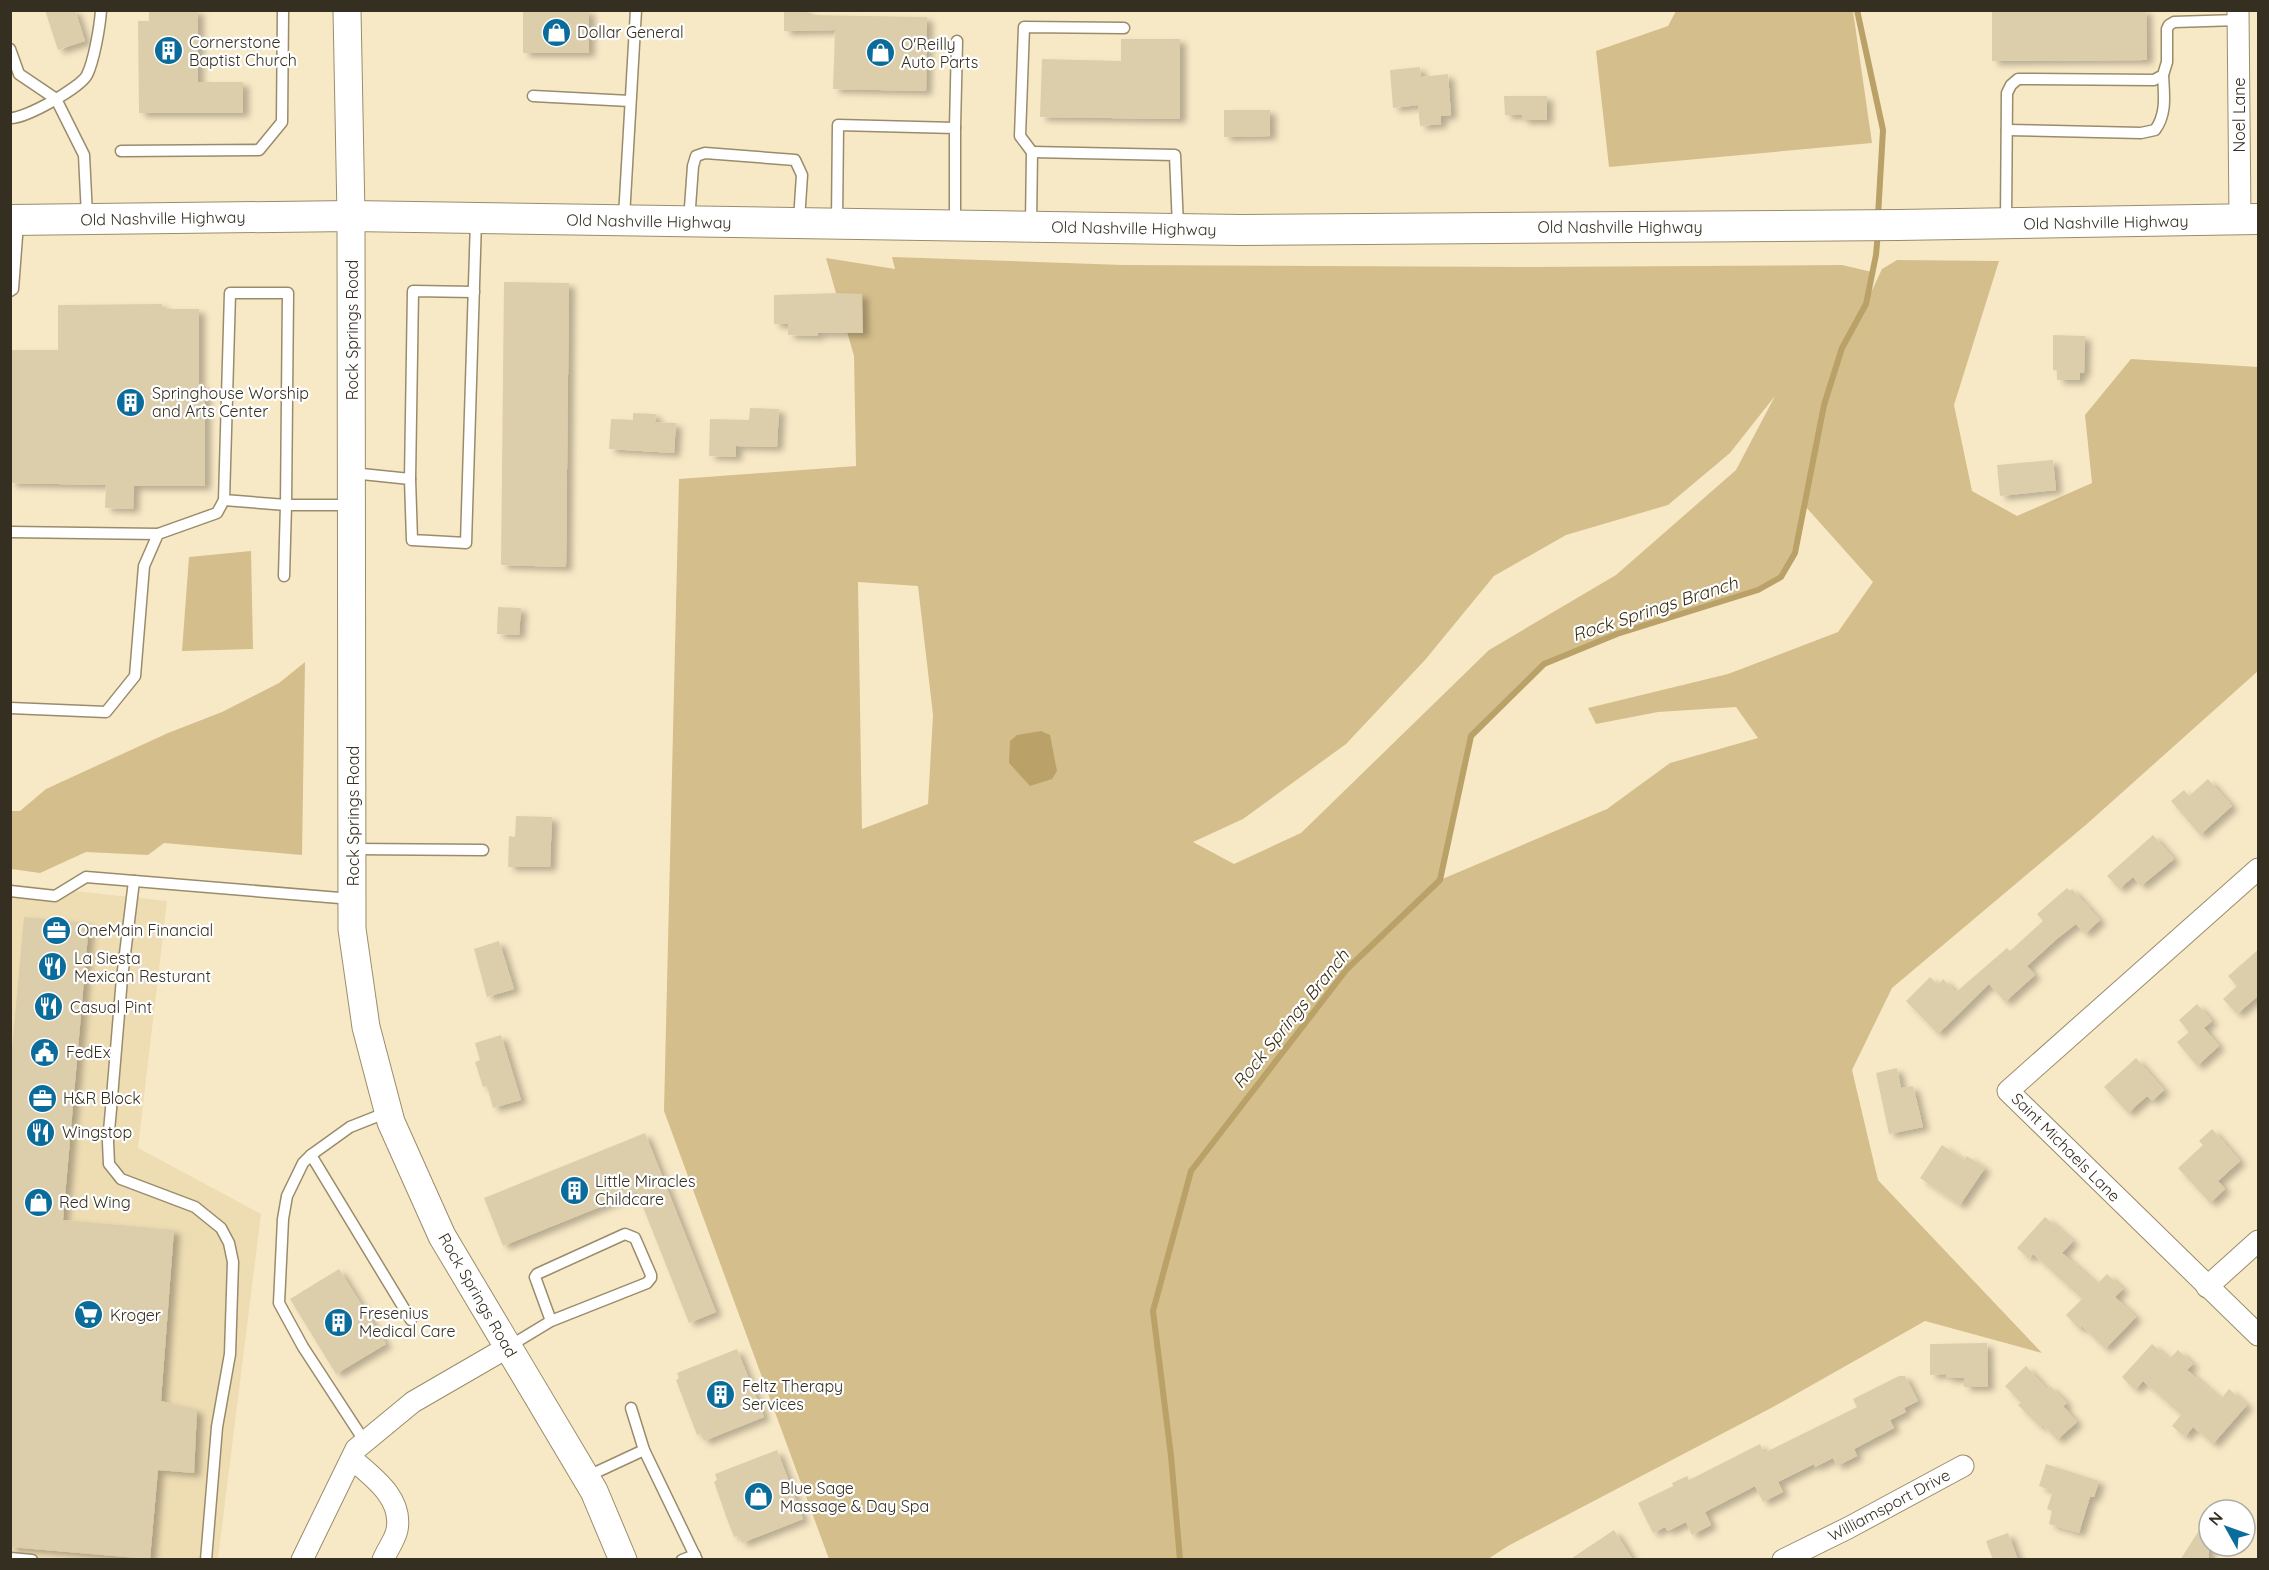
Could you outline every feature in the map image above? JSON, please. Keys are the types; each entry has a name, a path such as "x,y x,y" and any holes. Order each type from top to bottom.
{"main road":[{"name":"Old Nashville Highway","path":"14,220 351,216 1178,229 1898,225 2249,220"}],"street":[{"name":"Rock Springs Road","path":"347,10 351,216 352,929 366,1027 388,1113 442,1236 594,1491 623,1560"},
{"name":"Noel Lane","path":"2238,15 2249,220"},
{"name":"Saint Michaels Lane","path":"2259,870 2008,1091 2207,1287 2259,1335"},
{"path":"2207,1287 2259,1241"},
{"path":"302,1560 356,1449 413,1402 508,1347"},
{"path":"352,1459 383,1487 397,1508 397,1530 383,1560"},
{"name":"Williamsport Drive","path":"1783,1560 1963,1466"}],"lane":[{"path":"10,118 18,118 56,99 86,77 100,23 101,10"},
{"path":"121,151 259,150 282,122 283,10"},
{"path":"624,220 636,10"},
{"path":"2007,130 2141,132 2155,130 2161,122 2164,111 2163,75 2167,62 2169,25 2174,22 2238,15"},
{"path":"1032,227 1032,152 1020,135 1024,27 1124,28"},
{"path":"955,226 957,41"},
{"path":"10,49 19,74 56,99 84,155 87,219"},
{"path":"2006,222 2007,93 2011,85 2018,79 2148,78 2154,80 2163,75"},
{"path":"533,96 630,101"},
{"path":"837,225 838,125 955,128"},
{"path":"1032,152 1175,155 1178,229"},
{"path":"689,221 693,166 696,156 705,153 795,160 802,175 798,224"},
{"path":"474,292 413,291 410,479 412,540 466,543 474,292 476,218"},
{"path":"10,291 16,252 14,220"},
{"path":"10,532 158,534 217,513 224,500 230,293 288,293 284,576"},
{"path":"352,473 410,479"},
{"path":"224,500 286,505 352,505"},
{"path":"10,708 106,712 135,676 144,566 158,534"},
{"path":"353,849 483,850"},
{"path":"10,891 55,896 86,877 352,900"},
{"path":"134,881 122,978 111,1109 109,1164 121,1179 195,1207 221,1228 229,1243 233,1262 230,1354 217,1427 206,1560"},
{"path":"365,1442 303,1347 279,1303 283,1219 287,1196 303,1163 350,1127 388,1113"},
{"path":"311,1155 411,1320"},
{"path":"508,1347 551,1320 647,1283 651,1275 635,1238 625,1234 537,1275 551,1320"},
{"path":"631,1408 644,1450 696,1557 682,1560"},
{"path":"585,1478 644,1450"},
{"path":"10,1558 32,1560"}],"shaded area":[{"path":"1676,11 1853,11 1872,143 1609,167 1596,51 1668,26"},
{"path":"892,257 1123,265 1526,267 1842,265 1872,272 1867,301 1882,269 1897,260 1999,261 1954,405 1972,491 2017,516 2092,483 2085,415 2131,359 2258,367 2258,671 2088,823 1892,988 1852,1070 1878,1180 2042,1353 1925,1321 1773,1407 1508,1546 1488,1559 829,1559 664,1111 679,479 856,466 854,356 826,258 895,269","holes":["1775,396 1736,470 1616,575 1489,650 1301,833 1234,864 1193,842 1243,819 1346,744 1425,660 1494,576 1566,535 1668,505 1730,453","1805,506 1873,582 1838,632 1728,674 1588,708 1596,724 1658,712 1736,707 1758,738 1670,763 1607,809 1440,880 1471,736 1544,664 1617,634 1758,590 1781,577 1795,553","858,582 918,586 933,715 928,804 862,829"]},
{"path":"251,551 253,649 182,651 189,557"},
{"path":"305,662 302,855 164,843 148,855 86,852 40,873 11,869 11,811 20,811 46,789 168,733 222,712 279,683"},
{"path":"1041,731 1050,735 1057,771 1052,779 1030,786 1009,763 1010,741 1017,735"},
{"path":"11,884 167,901 138,1148 261,1214 218,1559 11,1560"}],"building":[{"path":"45,10 75,10 85,41 58,50"},
{"name":"Cornerstone Baptist Church","path":"149,10 198,10 198,82 243,82 243,113 139,113 138,21 149,21"},
{"name":"Dollar General","path":"523,10 589,10 589,53 523,53"},
{"name":"O'Reilly Auto Parts","path":"784,10 807,10 807,15 927,17 926,91 833,89 835,30 784,31"},
{"path":"1992,10 2146,10 2147,60 1992,61"},
{"path":"1121,39 1180,39 1180,119 1040,117 1042,59 1121,61"},
{"path":"1420,67 1421,77 1448,74 1451,115 1441,116 1441,124 1420,126 1418,105 1393,108 1390,70"},
{"path":"1504,96 1547,96 1547,120 1522,120 1522,115 1505,115"},
{"path":"1224,110 1270,110 1270,136 1224,137"},
{"path":"504,282 569,283 566,567 501,565"},
{"path":"862,294 863,333 788,335 788,324 774,324 774,295"},
{"name":"Springhouse Worship and Arts Center","path":"162,304 162,309 199,309 199,387 205,387 205,486 134,486 133,509 105,508 106,485 10,483 10,350 58,350 58,305"},
{"path":"2053,335 2085,336 2084,373 2080,373 2080,380 2057,380 2057,370 2053,370"},
{"path":"750,408 779,409 777,447 736,446 736,457 709,456 710,419 749,420"},
{"path":"633,413 656,414 655,422 676,423 674,453 609,449 611,419 633,420"},
{"path":"2053,460 2056,490 2000,496 1997,465"},
{"path":"498,607 521,608 519,635 497,634"},
{"path":"2208,779 2232,806 2200,835 2171,801 2184,790 2189,796"},
{"path":"516,816 552,817 550,867 508,867 509,836 515,837"},
{"path":"2153,835 2174,859 2141,886 2133,877 2119,889 2107,876"},
{"path":"2067,888 2070,891 2072,889 2100,920 2085,934 2076,924 2058,938 2027,966 2035,975 2005,1002 1989,984 1938,1034 1906,1001 1930,977 1938,985 1943,979 1956,992 2007,948 2010,951 2043,921 2037,914"},
{"name":"Kroger","path":"24,917 89,923 63,1220 174,1230 161,1401 197,1410 194,1473 158,1470 150,1559 10,1547 10,1071"},
{"path":"499,941 514,989 487,997 474,949"},
{"path":"2259,949 2259,995 2237,1014 2223,999 2237,986 2228,976"},
{"path":"2197,1004 2212,1021 2204,1028 2219,1046 2197,1066 2177,1042 2189,1032 2179,1020"},
{"path":"501,1035 521,1100 493,1108 487,1086 483,1087 475,1062 480,1060 475,1043"},
{"path":"2136,1058 2164,1090 2152,1101 2147,1096 2128,1113 2104,1087"},
{"path":"1897,1068 1901,1088 1913,1086 1923,1127 1889,1134 1876,1073"},
{"path":"2212,1129 2240,1161 2218,1181 2225,1189 2210,1203 2178,1168 2203,1145 2199,1141"},
{"name":"Little Miracles Childcare","path":"645,1133 716,1312 689,1323 637,1192 503,1246 484,1198"},
{"path":"1942,1145 1964,1160 1967,1156 1985,1168 1960,1205 1920,1178"},
{"path":"2045,1217 2073,1241 2062,1253 2097,1284 2107,1274 2123,1289 2115,1297 2136,1317 2105,1349 2082,1326 2079,1329 2066,1315 2082,1299 2033,1254 2029,1259 2017,1248"},
{"name":"Fresenius Medical Care","path":"339,1269 386,1344 336,1374 290,1299"},
{"path":"1987,1343 1988,1387 1964,1387 1964,1378 1946,1378 1946,1374 1930,1375 1930,1344"},
{"path":"2152,1344 2169,1359 2178,1350 2193,1364 2187,1370 2221,1399 2229,1389 2247,1405 2213,1444 2193,1427 2185,1437 2172,1426 2181,1415 2143,1381 2135,1390 2122,1377"},
{"name":"Feltz Therapy Services","path":"737,1349 764,1417 704,1441 701,1434 697,1435 676,1380 679,1378 677,1373"},
{"path":"2026,1366 2047,1389 2050,1386 2067,1403 2063,1406 2077,1422 2057,1440 2042,1424 2040,1427 2018,1405 2021,1403 2005,1386"},
{"path":"1899,1376 1905,1376 1918,1401 1904,1408 1906,1412 1890,1420 1894,1428 1854,1449 1857,1456 1837,1466 1833,1458 1815,1467 1814,1464 1778,1482 1783,1492 1763,1502 1755,1486 1705,1512 1711,1525 1692,1535 1686,1522 1668,1531 1665,1527 1653,1533 1638,1503 1673,1486 1672,1483 1687,1476 1689,1480 1760,1444 1764,1453 1857,1407 1853,1399"},
{"name":"Blue Sage Massage & Day Spa","path":"777,1450 803,1519 742,1543 739,1535 734,1537 714,1482 717,1480 715,1474"},
{"path":"2046,1464 2099,1481 2094,1497 2090,1497 2079,1533 2049,1524 2052,1511 2047,1509 2053,1491 2039,1486"},
{"path":"1614,1530 1633,1560 1569,1560"},
{"path":"2008,1533 2018,1560 1993,1560 1986,1541"},
{"path":"2197,1534 2197,1558 2209,1558 2209,1560 2180,1560"}],"waterway":[{"name":"Rock Springs Branch","path":"1857,10 1883,130 1878,216"},
{"name":"Rock Springs Branch","path":"1180,1560 1171,1456 1153,1311 1191,1171 1347,969 1440,880 1471,736 1544,664 1617,634 1758,590 1781,577 1795,553 1824,405 1842,348 1866,304 1876,255 1878,232"}],"place":[{"name":"Dollar General","path":"556,32"},
{"name":"Cornerstone Baptist Church","path":"168,51"},
{"name":"O'Reilly Auto Parts","path":"880,53"},
{"name":"Springhouse Worship and Arts Center","path":"131,402"},
{"name":"OneMain Financial","path":"56,930"},
{"name":"La Siesta Mexican Resturant","path":"53,967"},
{"name":"Casual Pint","path":"49,1007"},
{"name":"FedEx","path":"45,1052"},
{"name":"H&R Block","path":"42,1098"},
{"name":"Wingstop","path":"41,1132"},
{"name":"Little Miracles Childcare","path":"574,1190"},
{"name":"Red Wing","path":"38,1202"},
{"name":"Kroger","path":"89,1315"},
{"name":"Fresenius Medical Care","path":"338,1322"},
{"name":"Feltz Therapy Services","path":"721,1395"},
{"name":"Blue Sage Massage & Day Spa","path":"759,1497"}]}
